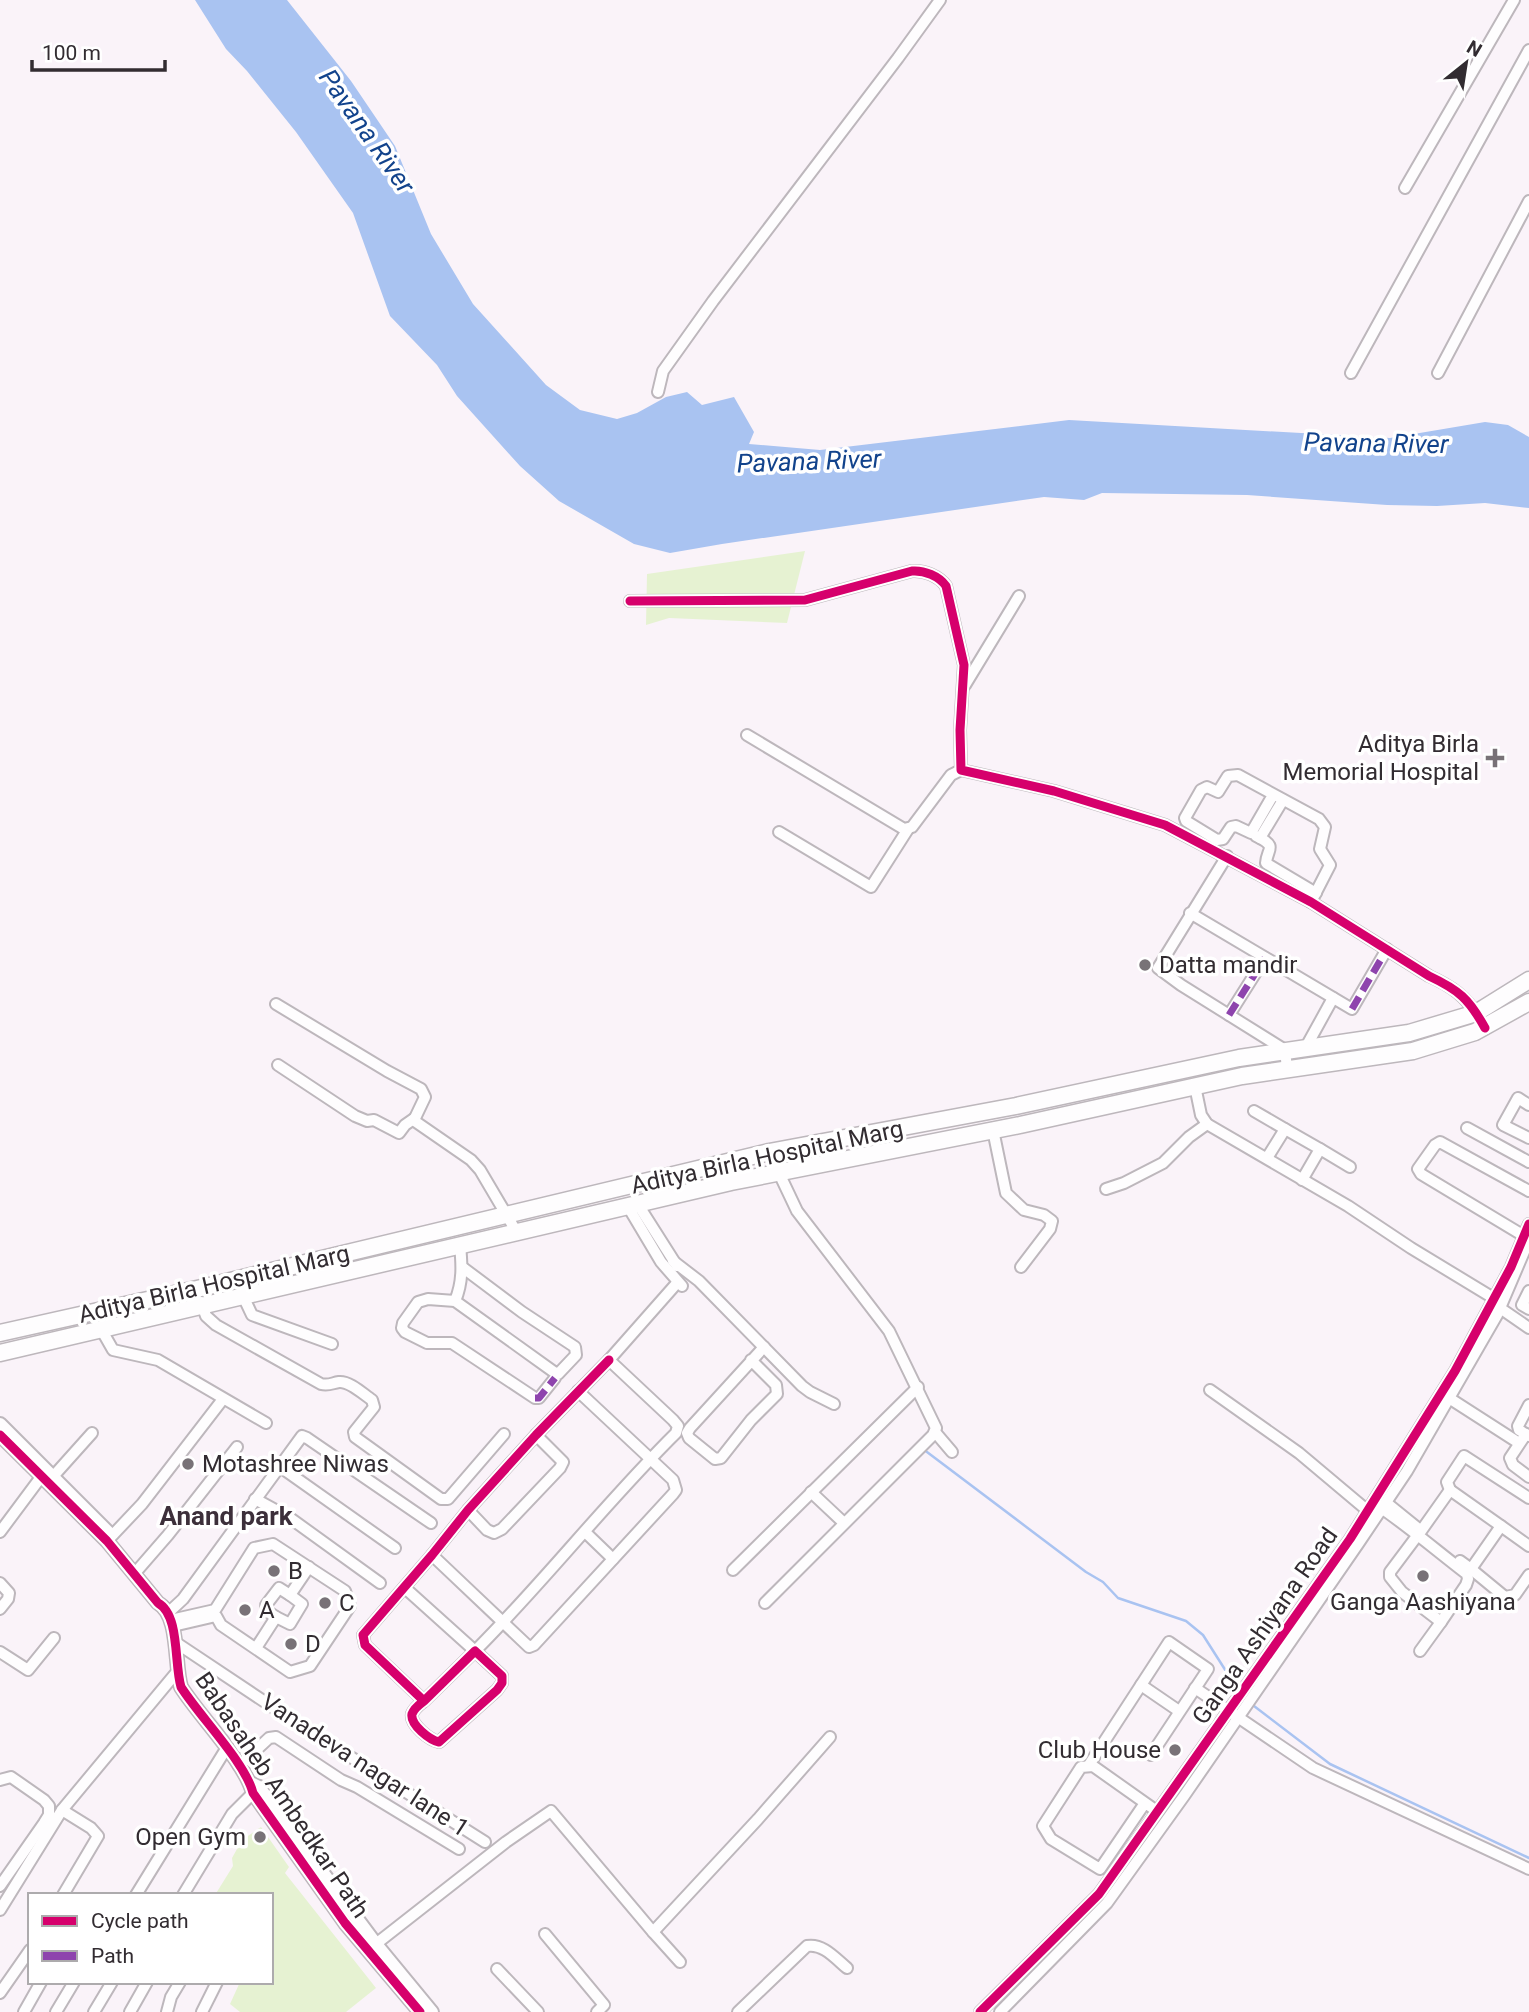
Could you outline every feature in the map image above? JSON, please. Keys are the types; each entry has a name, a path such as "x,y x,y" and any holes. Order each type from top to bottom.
{"main road":[{"name":"Aditya Birla Hospital Marg","path":"0,1333 769,1153 1016,1106 1191,1067 1285,1050 1409,1033 1476,1013 1527,991"},
{"name":"Aditya Birla Hospital Marg","path":"0,1353 779,1172 1020,1125 1195,1086 1287,1069 1413,1051 1485,1028 1511,1013 1527,991"},
{"path":"1016,1106 1020,1125"},
{"path":"879,1132 884,1151"}],"street":[{"path":"658,392 663,371 713,301 940,0"},
{"path":"1405,188 1514,0"},
{"path":"1351,373 1529,50"},
{"path":"1438,373 1529,201"},
{"path":"630,601 805,600 918,570 937,578 946,586 964,665 960,730 961,770"},
{"path":"963,687 1019,596"},
{"path":"747,735 908,829"},
{"path":"779,832 871,887 908,829 915,824 951,775 961,770 1054,791 1165,825 1314,897"},
{"path":"1314,897 1330,865 1320,849 1325,827 1319,819 1238,775 1228,776 1220,792 1208,787 1201,790 1185,818 1186,821 1217,840 1223,839 1230,827 1236,826 1268,842 1271,852 1266,863 1269,866 1387,949 1461,993 1485,1028"},
{"path":"1255,835 1278,797"},
{"path":"1227,856 1158,968 1285,1050 1287,1069"},
{"path":"1190,913 1352,1009 1387,949"},
{"path":"1229,1015 1265,958"},
{"path":"1306,1047 1333,998"},
{"path":"276,1004 421,1089 425,1097 415,1118 405,1125 400,1133 374,1119 367,1121 355,1116 278,1065"},
{"path":"1511,1013 1529,1014"},
{"path":"1195,1086 1207,1124 1348,1206 1497,1303 1529,1328"},
{"path":"1529,1105 1518,1098 1503,1125 1529,1138"},
{"path":"1254,1111 1350,1167"},
{"path":"415,1118 419,1126 471,1160 480,1170 516,1231"},
{"path":"1106,1189 1163,1163 1189,1137 1207,1124"},
{"path":"1467,1128 1529,1162"},
{"path":"993,1129 1006,1193 1024,1210 1044,1215 1052,1221 1050,1229 1021,1267"},
{"path":"1267,1158 1285,1129"},
{"path":"1526,1238 1418,1170 1440,1142 1529,1191"},
{"path":"1303,1180 1320,1149"},
{"path":"769,1153 797,1210 889,1331 935,1424 935,1432 952,1452"},
{"path":"424,1701 365,1645 363,1635 468,1510 536,1435 609,1360 677,1283 682,1286 683,1274 669,1264 632,1204"},
{"path":"1000,2012 1107,1903 1449,1398 1497,1303 1526,1238 1529,1224"},
{"path":"1377,1504 1455,1371 1526,1259 1526,1238"},
{"path":"455,1301 461,1287 460,1245"},
{"path":"669,1264 699,1282 810,1392 834,1404"},
{"path":"462,1267 575,1347 576,1355 558,1374 455,1301 428,1299 418,1302 403,1323 405,1332 428,1343 452,1343 535,1398 539,1398 555,1378"},
{"path":"197,1289 210,1321 321,1384 346,1383 372,1400 374,1407 354,1432 355,1437 441,1499 448,1499 504,1434"},
{"path":"1529,1291 1522,1305 1529,1309"},
{"path":"243,1296 252,1315 332,1344"},
{"path":"101,1329 113,1350 158,1360 266,1423"},
{"path":"751,1360 776,1385 777,1394 751,1420 721,1458 715,1459 689,1438 687,1433 751,1360 764,1347"},
{"path":"405,1588 475,1651 502,1676 502,1683 439,1742 432,1741 413,1721 411,1716 415,1709 424,1701 475,1651 503,1623 676,1433 678,1426 609,1360"},
{"path":"733,1570 918,1387"},
{"path":"1210,1390 1471,1569 1505,1597 1515,1595 1529,1575"},
{"path":"432,1555 529,1647 534,1645 676,1490 673,1480 578,1391"},
{"path":"1449,1398 1525,1438"},
{"path":"109,1539 142,1504 223,1399"},
{"path":"1525,1438 1518,1426 1529,1405"},
{"path":"0,1424 47,1479"},
{"path":"765,1603 935,1432"},
{"path":"0,1532 92,1433"},
{"path":"0,1435 109,1539 137,1570 169,1616 216,1616 222,1625 290,1672 310,1666 350,1606 345,1591 273,1544 254,1548 215,1610 169,1616"},
{"path":"468,1510 487,1530 494,1532 502,1529 560,1468 562,1462 536,1435"},
{"path":"169,1616 299,1439 305,1436 431,1523"},
{"path":"1525,1438 1510,1458 1513,1465 1529,1477"},
{"path":"137,1570 175,1527 237,1447"},
{"path":"1529,1498 1464,1456 1447,1482 1450,1490 1529,1546"},
{"path":"279,1466 395,1548"},
{"path":"1441,1622 1402,1592 1390,1577 1390,1572 1450,1490"},
{"path":"811,1492 845,1523"},
{"path":"255,1499 290,1518 380,1583"},
{"path":"1471,1569 1501,1526"},
{"path":"584,1532 613,1559"},
{"path":"1419,1533 1467,1574 1468,1579 1420,1651"},
{"path":"290,1595 309,1567"},
{"path":"0,1583 9,1593 0,1609"},
{"path":"279,1588 290,1595 300,1601 301,1607 290,1624 267,1611 266,1605 279,1588"},
{"name":"Babasaheb Ambedkar Path","path":"169,1616 175,1642 176,1672 191,1703 252,1787 259,1787 419,2012"},
{"path":"256,1648 276,1617"},
{"path":"0,1653 28,1670 54,1638"},
{"name":"Vanadeva nagar lane 1","path":"175,1642 485,1842"},
{"path":"1145,1803 1100,1869 1051,1839 1043,1826 1081,1767 1089,1765 1169,1642 1208,1669 1151,1755"},
{"path":"0,1910 62,1810 176,1672"},
{"path":"1141,1685 1180,1712"},
{"path":"1195,1688 1313,1768 1529,1869"},
{"name":"Ganga Ashiyana Road","path":"980,2012 1099,1894 1234,1714"},
{"path":"239,1766 269,1738 276,1737 341,1780 459,1849"},
{"path":"653,1932 830,1737"},
{"path":"137,1893 226,1749"},
{"path":"1089,1765 1158,1812"},
{"path":"0,1780 11,1777 49,1806 44,1823 0,1886"},
{"path":"184,1893 232,1814 252,1787"},
{"path":"62,1810 91,1828 98,1836 64,1893"},
{"path":"371,1947 506,1842 551,1811 680,1962"},
{"path":"545,1934 604,2010"},
{"path":"738,2012 807,1946 821,1947 847,1968"},
{"name":"Babasaheb Ambedkar Path","path":"371,1947 432,2012"},
{"path":"0,1993 28,1953"},
{"path":"497,1969 538,2012"},
{"path":"24,2012 40,1984"},
{"path":"56,2012 73,1984"},
{"path":"94,2012 111,1984"},
{"path":"130,2012 146,1984"},
{"path":"167,2012 179,1984"},
{"path":"202,2012 216,1984"}],"green space":[{"path":"805,551 787,623 669,618 646,625 647,574"},
{"path":"261,1827 289,1867 285,1873 376,1988 346,2012 240,2012 230,2004 239,1984 273,1984 273,1893 216,1893 233,1866 232,1858 242,1840"}],"water":[{"name":"Pavana River","path":"195,0 287,0 351,81 395,146 431,234 473,304 546,385 580,410 617,419 637,413 666,397 687,392 702,405 734,397 754,432 749,444 820,450 1069,420 1390,438 1485,422 1508,425 1529,437 1529,508 1485,503 1387,505 1247,495 1102,493 1084,500 1044,497 670,553 634,544 559,501 520,466 457,396 437,365 390,316 353,213 296,132 226,49"}],"waterway":[{"path":"923,1449 1103,1582 1118,1598 1186,1621 1203,1635 1238,1690"},
{"path":"1254,1706 1330,1764 1529,1858"}],"marked path":[{"path":"1352,1009 1387,949"},
{"path":"1229,1015 1265,958"},
{"path":"535,1398 539,1398 555,1378"}],"cycle path":[{"path":"630,601 805,600 912,571 931,574 946,586 964,665 960,730 961,770 1054,791 1165,825 1311,902 1448,986 1468,1002 1485,1028"},
{"path":"980,2012 1099,1894 1350,1539 1455,1371 1511,1267 1529,1224"},
{"path":"424,1701 414,1710 412,1718 421,1731 439,1742 497,1690 502,1683 502,1676 475,1651 424,1701 365,1645 363,1635 468,1510 609,1360"},
{"path":"0,1435 107,1541 165,1609 173,1629 181,1687 232,1754 253,1793 345,1923 420,2012"}],"place":[{"name":"Aditya Birla Memorial Hospital","path":"1495,758"},
{"name":"Datta mandir","path":"1145,965"},
{"name":"Motashree Niwas","path":"188,1464"},
{"name":"B","path":"274,1571"},
{"name":"Ganga Aashiyana","path":"1423,1576"},
{"name":"C","path":"325,1603"},
{"name":"A","path":"245,1610"},
{"name":"D","path":"291,1644"},
{"name":"Club House","path":"1175,1750"},
{"name":"Open Gym","path":"260,1837"}],"district":[{"name":"Anand park","path":"226,1516"}]}
